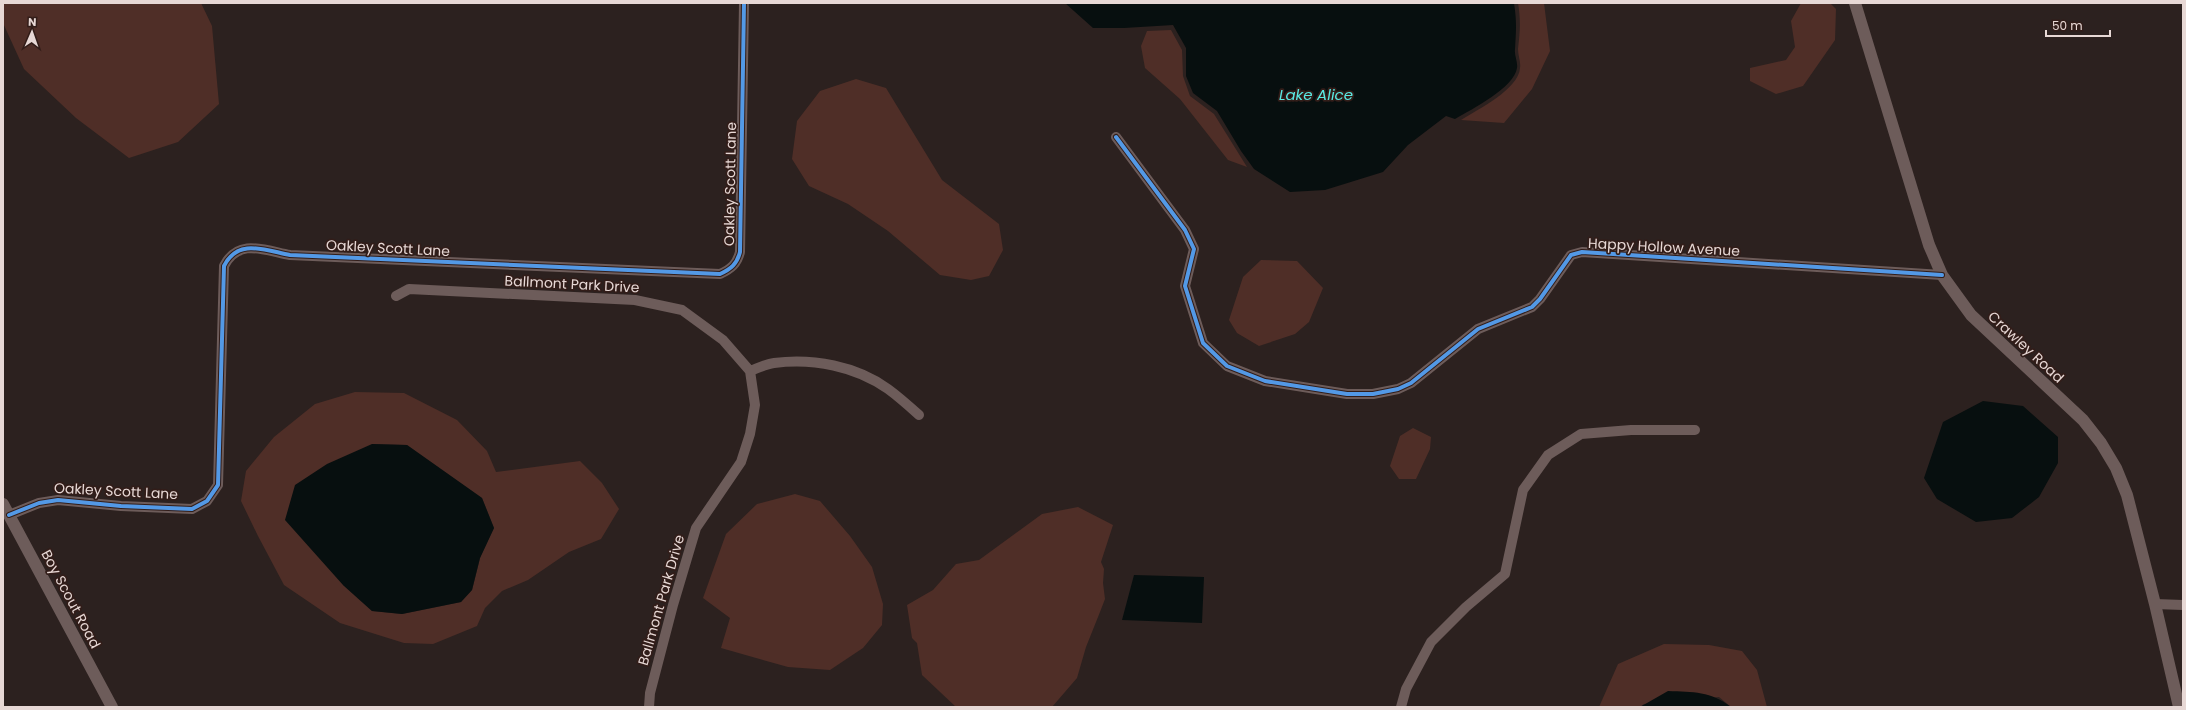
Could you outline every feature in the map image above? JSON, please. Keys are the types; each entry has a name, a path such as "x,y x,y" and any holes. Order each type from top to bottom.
{"street":[{"name":"Oakley Scott Lane","path":"6,510 58,500 121,506 192,509 207,501 218,485 224,266 230,256 239,249 250,248 290,255 720,274 730,269 737,261 740,252 744,3"},
{"name":"Crawley Road","path":"1855,3 1929,245 1942,275 1970,315 2083,420 2101,443 2116,468 2127,495 2155,604 2179,707"},
{"name":"Happy Hollow Avenue","path":"1116,137 1185,230 1194,249 1185,286 1203,343 1227,366 1265,381 1311,390 1347,394 1373,394 1398,389 1411,383 1478,329 1532,307 1540,299 1571,255 1582,252 1942,275"},
{"name":"Ballmont Park Drive","path":"396,296 409,289 634,300 662,305 682,310 723,340 750,371 756,405 750,434 741,462 696,528 669,620 650,693 649,707"},
{"path":"750,371 773,363 813,362 839,367 865,376 887,389 919,415"},
{"path":"1401,707 1406,689 1431,642 1466,607 1505,574 1523,490 1548,455 1582,434 1631,430 1695,430"},
{"name":"Boy Scout Road","path":"6,510 112,707"},
{"path":"2155,604 2183,605"}],"shaded area":[{"path":"3,3 201,3 212,26 219,104 178,142 129,158 76,118 24,69 3,23"},
{"path":"1518,3 1544,3 1550,51 1532,89 1504,123 1461,120 1496,98 1513,84 1518,76 1520,68 1518,49 1520,15"},
{"path":"1801,3 1830,3 1836,9 1835,40 1803,86 1776,94 1750,81 1750,68 1786,60 1795,47 1791,21"},
{"path":"1171,30 1182,50 1183,76 1190,96 1214,114 1247,167 1228,160 1180,99 1145,68 1141,46 1147,31"},
{"path":"856,79 886,88 942,180 999,224 1003,250 989,276 971,280 940,275 888,231 848,204 809,186 792,159 797,121 820,91"},
{"path":"1261,260 1297,261 1323,288 1309,322 1295,334 1259,346 1237,333 1229,320 1243,277"},
{"path":"355,392 404,393 457,420 487,451 496,472 580,461 602,483 619,509 601,539 569,552 528,580 502,591 485,608 477,626 433,644 404,643 340,623 284,585 241,501 246,471 274,437 315,404","holes":["372,444 407,445 482,498 494,528 480,558 472,590 461,602 402,614 372,611 343,585"]},
{"path":"1413,428 1431,437 1430,449 1416,479 1399,479 1390,466 1400,436"},
{"path":"795,494 820,501 850,536 872,567 883,604 882,625 863,648 830,670 788,667 721,648 730,618 703,598 726,534 757,504"},
{"path":"1078,507 1113,525 1101,562 1104,569 1103,583 1105,599 1086,647 1077,678 1052,707 956,707 922,675 917,643 912,638 907,605 933,590 956,564 979,560 1042,514"},
{"path":"1664,644 1709,645 1742,651 1757,670 1767,707 1731,707 1719,697 1644,704 1640,707 1599,707 1618,664"}],"water":[{"name":"Lake Alice","path":"1065,3 1514,3 1516,16 1515,51 1517,68 1514,76 1501,90 1455,119 1446,116 1408,145 1383,172 1325,190 1290,192 1254,169 1241,151 1217,111 1193,93 1186,76 1186,48 1173,25 1093,28"},
{"path":"1983,401 2023,406 2058,437 2058,463 2039,497 2012,518 1976,522 1937,499 1924,478 1943,422"},
{"path":"372,444 407,445 482,498 494,528 480,558 472,590 461,602 402,614 372,611 343,585 285,520 295,485 327,464"},
{"path":"1134,575 1204,577 1202,623 1122,620"},
{"path":"1668,691 1694,692 1709,695 1731,707 1640,707"}],"cycle path":[{"path":"9,515 39,503 58,500 121,506 192,509 207,501 218,485 224,266 230,257 244,249 261,249 290,255 720,274 733,266 740,252 744,3"},
{"path":"1116,137 1185,230 1194,249 1185,286 1203,343 1227,366 1265,381 1347,394 1373,394 1398,389 1411,383 1478,329 1532,307 1540,299 1571,255 1582,252 1942,275"}]}
